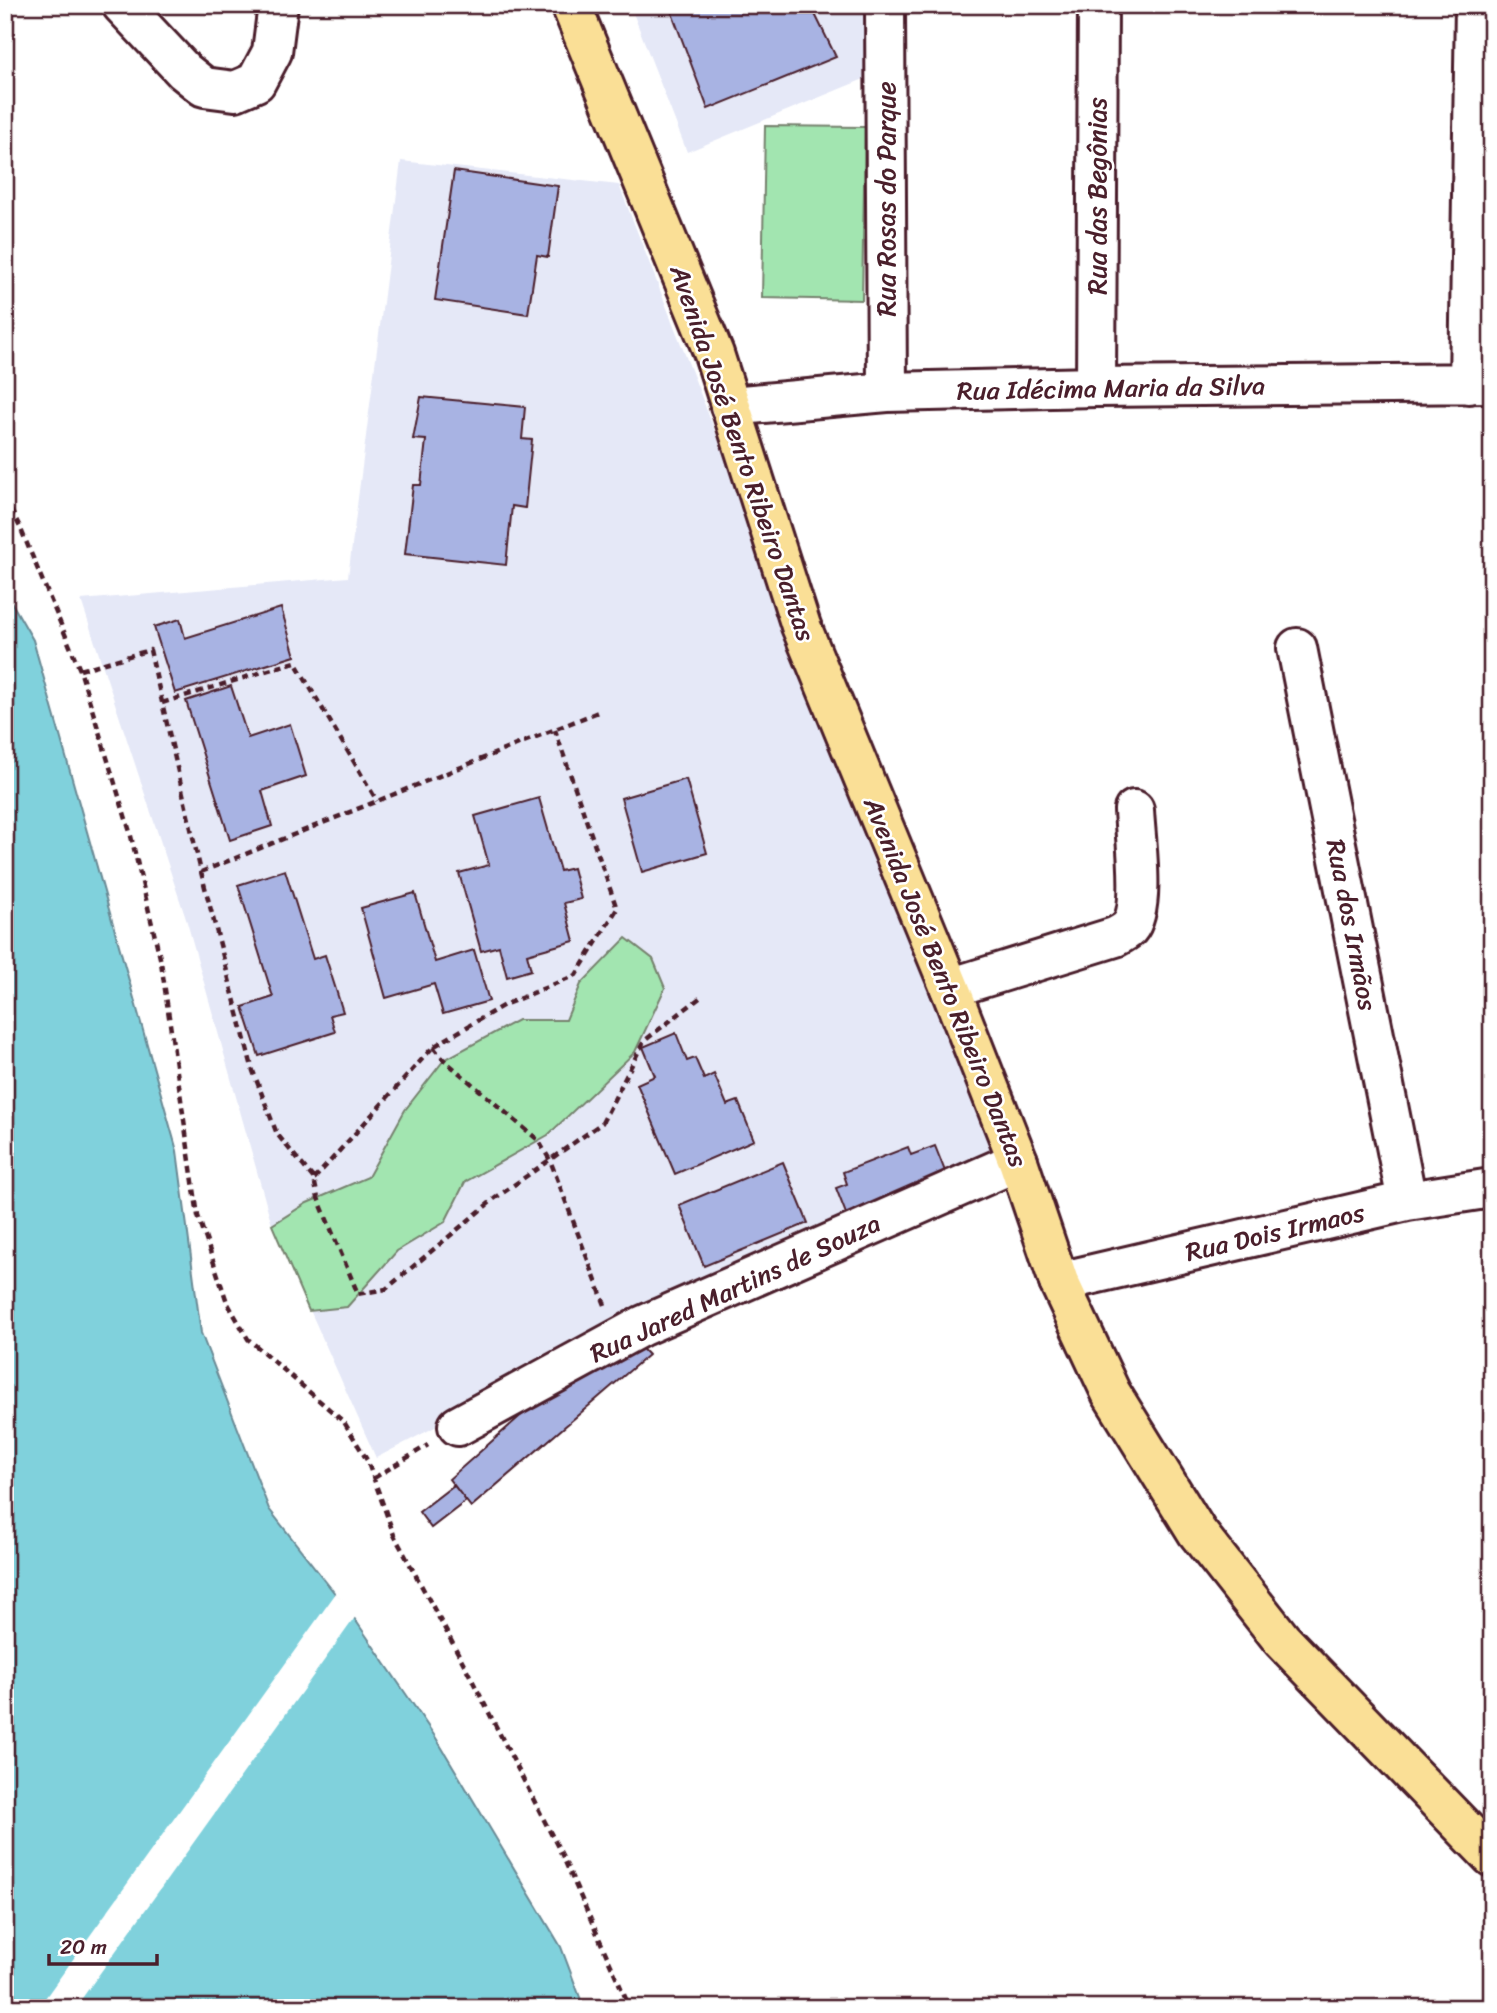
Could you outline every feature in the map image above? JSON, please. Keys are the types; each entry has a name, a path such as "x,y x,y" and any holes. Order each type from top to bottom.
{"main road":[{"name":"Avenida José Bento Ribeiro Dantas","path":"571,5 714,354 801,626 950,988 1018,1161 1059,1282 1111,1393 1197,1532 1282,1640 1492,1857"}],"street":[{"path":"122,5 184,71 204,87 234,91 256,82 272,52 278,5"},
{"name":"Rua Rosas do Parque","path":"885,5 887,392"},
{"name":"Rua das Begônias","path":"1096,387 1098,5"},
{"path":"1475,5 1480,384"},
{"name":"Rua Idécima Maria da Silva","path":"730,407 887,392 1096,387 1480,384"},
{"name":"Rua dos Irmãos","path":"1297,649 1408,1201"},
{"path":"950,988 1115,937 1128,929 1136,915 1138,898 1134,810"},
{"name":"Rua Jared Martins de Souza","path":"458,1426 617,1338 1018,1161"},
{"name":"Rua Dois Irmaos","path":"1059,1282 1408,1201 1492,1188"}],"path":[{"path":"5,499 20,527 80,670 130,832 161,962 198,1216 227,1302 248,1339 344,1422 367,1461 394,1535 466,1665 563,1857 630,2008"},
{"path":"80,670 150,650 201,872 253,1071 277,1134 314,1179 318,1198 358,1294 386,1289 494,1199 602,1123 644,1041 701,997"},
{"path":"162,704 295,662 377,802"},
{"path":"201,872 598,712"},
{"path":"314,1179 433,1047 504,1004 576,975 617,909 555,730"},
{"path":"433,1047 444,1060 538,1140 550,1160 617,1338"},
{"path":"374,1478 458,1426"}],"shaded area":[{"path":"630,5 879,5 881,72 687,152"},
{"path":"401,161 619,185 999,1160 645,1317 376,1458 272,1225 187,922 81,600 348,577"}],"green space":[{"path":"765,126 865,127 862,300 762,298"},
{"path":"626,938 653,959 665,988 635,1052 548,1135 465,1182 445,1222 397,1251 347,1307 309,1311 272,1225 307,1203 368,1177 405,1110 444,1060 518,1020 566,1020 581,984"}],"water":[{"path":"5,591 33,640 177,1151 201,1333 269,1509 354,1618 436,1738 561,1947 584,2008 5,2008"}],"pier":[{"path":"336,1593 356,1616 75,2008 38,2008"}],"building":[{"path":"669,5 819,5 812,8 836,57 708,109"},
{"path":"454,171 558,186 548,257 537,255 528,314 435,300"},
{"path":"421,397 525,407 522,439 532,440 525,508 512,506 506,565 405,554 413,485 421,485 426,440 413,439"},
{"path":"281,608 295,656 175,693 154,627 180,619 185,638"},
{"path":"231,686 248,738 290,724 306,776 262,791 272,826 230,840 186,701"},
{"path":"686,779 707,853 642,872 621,798"},
{"path":"539,798 560,871 573,868 581,899 564,903 574,941 527,954 531,970 507,977 499,946 481,951 459,873 489,865 475,816"},
{"path":"285,870 313,959 325,955 343,1012 330,1015 335,1032 259,1056 243,1007 273,997 238,885"},
{"path":"415,893 435,962 474,950 489,1001 443,1014 434,984 386,998 361,908"},
{"path":"676,1033 687,1061 695,1058 704,1079 714,1074 727,1105 738,1101 754,1140 675,1174 637,1084 655,1076 643,1047"},
{"path":"935,1146 950,1184 850,1224 836,1188 847,1184 843,1172 908,1147 911,1155"},
{"path":"783,1162 808,1223 704,1266 679,1205"},
{"path":"631,1337 648,1355 471,1507 449,1479 560,1381 569,1390"},
{"path":"454,1485 466,1501 431,1528 419,1512"}]}
